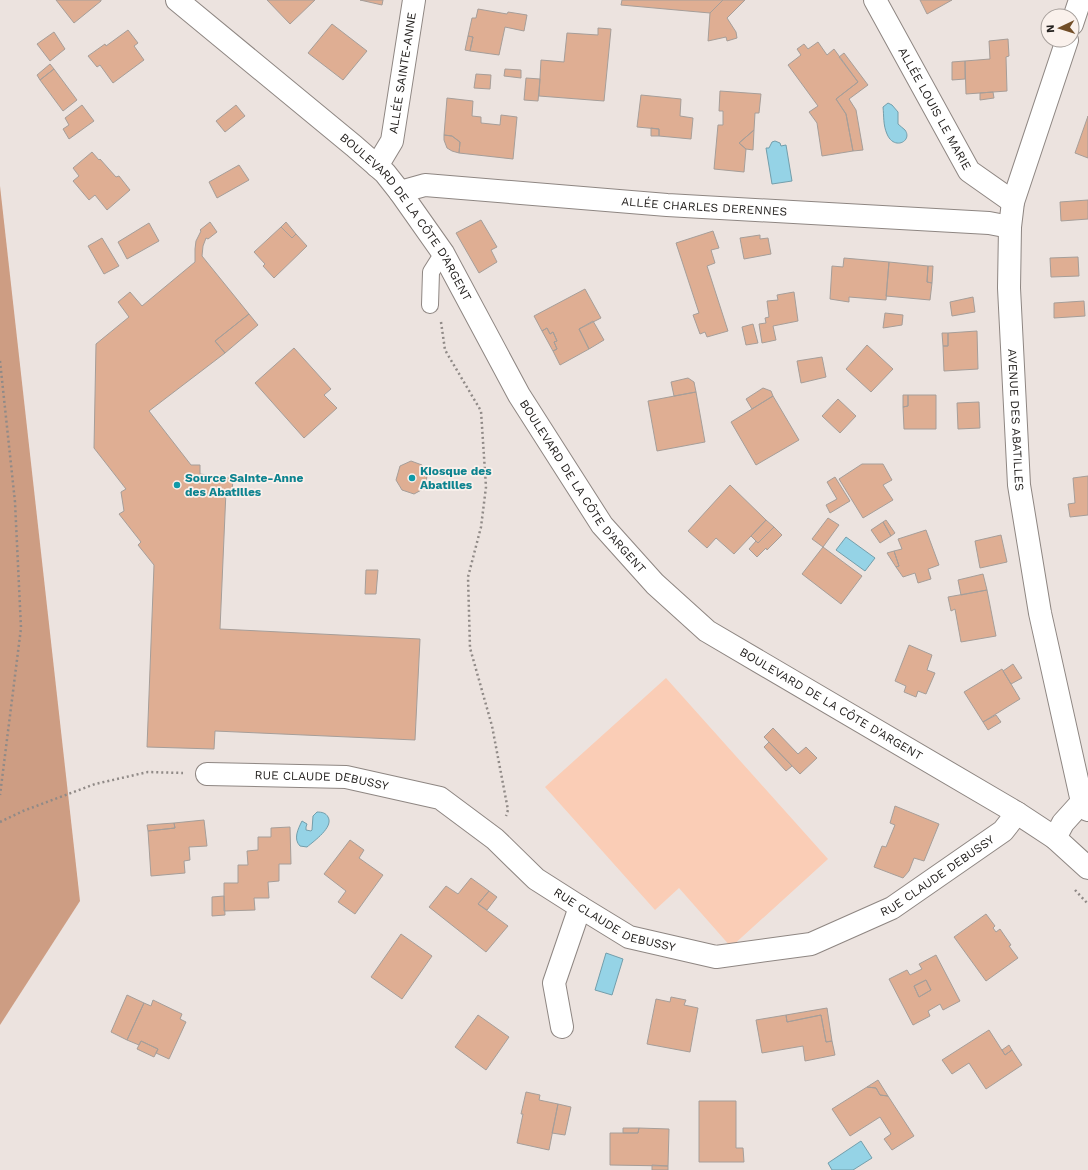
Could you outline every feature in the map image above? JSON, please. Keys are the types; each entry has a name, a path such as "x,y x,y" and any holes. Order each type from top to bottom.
{"street":[{"name":"BOULEVARD DE LA CÔTE D'ARGENT","path":"177,0 385,173 443,253 519,395 602,525 655,584 707,631 1017,813 1055,838 1088,868"},
{"name":"ALLÉE SAINTE-ANNE","path":"377,166 392,141 414,0"},
{"name":"ALLÉE LOUIS LE MARIE","path":"875,0 969,171 1013,202"},
{"name":"AVENUE DES ABATILLES","path":"1055,838 1063,823 1086,803 1040,613 1019,485 1009,288 1010,226 1013,202 1064,48"},
{"name":"ALLÉE CHARLES DERENNES","path":"400,192 425,185 667,205 981,223 1010,226"},
{"name":"RUE CLAUDE DEBUSSY","path":"207,774 346,777 440,798 495,839 536,879 629,937 716,956 811,944 892,908 1003,831 1017,813"},
{"path":"562,1027 554,983 580,907"}],"lane":[{"path":"435,310 431,272 443,253"}],"path":[{"path":"435,310 445,350 480,411 486,487 481,527 468,577 470,648 492,726 508,810 503,833 495,839"},
{"path":"0,361 16,502 21,628 0,795"},
{"path":"0,822 23,811 96,784 148,772 207,774"}],"shaded area":[{"path":"0,186 80,901 0,1025"},
{"path":"666,678 828,859 731,947 679,888 655,910 545,787"}],"water":[{"path":"888,103 898,112 898,124 907,134 905,141 898,143 894,142 887,134 884,124 883,107"},
{"path":"775,141 780,143 781,146 786,145 792,181 772,184 766,148 769,148 772,142"},
{"path":"846,537 875,558 865,571 836,550"},
{"path":"317,812 324,813 328,817 329,821 326,829 307,847 300,846 297,837 302,821 307,824 306,830 311,831 313,816"},
{"path":"606,953 623,959 612,995 595,990"},
{"path":"861,1141 872,1158 853,1170 832,1170 828,1163"}],"building":[{"path":"56,0 101,0 101,1 74,23"},
{"path":"267,0 315,0 290,24"},
{"path":"360,0 383,0 382,5"},
{"path":"622,0 723,0 710,13 621,5"},
{"path":"723,0 745,0 727,18 736,32 737,38 727,41 726,37 708,41 710,13"},
{"path":"920,0 952,0 927,14"},
{"path":"478,9 507,14 508,12 527,15 524,31 505,27 499,55 470,51 473,37 468,36 472,18 476,18"},
{"path":"332,24 367,51 343,80 308,53"},
{"path":"598,28 611,29 604,101 539,96 541,60 564,62 567,33 598,35"},
{"path":"128,30 138,43 134,46 144,60 113,83 100,65 97,67 88,56 105,44 106,46"},
{"path":"54,32 65,49 50,61 37,44"},
{"path":"468,36 473,37 470,51 465,50"},
{"path":"1008,39 1009,56 1006,57 1007,91 966,94 965,61 990,59 989,41"},
{"path":"818,42 827,55 834,49 858,82 836,99 846,114 853,151 822,156 817,123 809,112 818,106 788,65 801,55 797,49 804,44 808,49"},
{"path":"844,53 868,85 849,99 856,110 863,150 853,151 846,114 836,99 858,82 839,57"},
{"path":"965,61 965,79 952,80 952,62"},
{"path":"50,64 54,69 40,80 37,75"},
{"path":"54,69 77,100 63,111 40,80"},
{"path":"505,69 521,70 521,78 504,76"},
{"path":"476,74 491,75 490,89 474,88"},
{"path":"526,78 540,79 538,101 524,100"},
{"path":"720,91 761,94 759,113 755,113 754,130 739,143 746,149 744,172 714,169 718,125 723,125 723,111 719,111"},
{"path":"993,92 994,98 980,100 980,93"},
{"path":"641,95 681,99 680,116 693,118 691,139 659,136 659,129 637,127"},
{"path":"447,98 473,101 472,116 481,117 481,123 500,125 501,115 517,117 513,159 459,153 460,142 452,136 444,135"},
{"path":"82,105 94,121 69,139 63,129 69,125 65,118"},
{"path":"236,105 245,116 225,132 216,121"},
{"path":"1088,116 1088,158 1075,153"},
{"path":"651,128 659,129 659,136 651,136"},
{"path":"754,130 753,150 746,149 739,143"},
{"path":"444,135 452,136 460,142 459,153 447,148"},
{"path":"92,152 116,177 119,176 130,190 107,210 95,195 89,200 73,181 79,176 73,168"},
{"path":"239,165 249,180 217,198 209,182"},
{"path":"1088,200 1088,219 1061,221 1060,202"},
{"path":"481,220 497,247 491,250 497,262 479,273 456,233"},
{"name":"Source Sainte-Anne des Abatilles","path":"210,222 217,232 208,239 206,238 202,256 249,314 215,341 225,353 149,411 191,465 200,465 200,474 228,478 230,475 233,480 232,491 226,491 220,629 420,639 415,740 215,731 214,749 147,747 154,565 138,545 141,542 119,514 124,511 121,492 126,489 94,448 96,344 129,317 118,302 130,292 142,306 195,262 196,241 201,231 200,230"},
{"path":"286,222 296,234 292,238 281,227"},
{"path":"149,223 159,241 127,259 118,242"},
{"path":"281,227 292,238 296,234 307,246 274,278 263,266 265,264 254,252"},
{"path":"713,231 719,248 711,250 715,263 707,266 728,331 707,337 705,332 700,334 693,315 699,313 676,243"},
{"path":"760,235 760,239 768,238 771,254 744,259 740,238"},
{"path":"102,238 119,266 104,274 88,246"},
{"path":"1078,257 1079,276 1051,277 1050,258"},
{"path":"844,258 889,262 886,300 849,297 849,302 830,299 832,266 843,267"},
{"path":"889,262 928,266 927,282 932,283 930,300 886,296"},
{"path":"928,266 933,266 932,283 927,282"},
{"path":"585,289 601,318 579,329 589,349 560,365 553,351 557,349 554,342 557,341 553,332 550,334 547,328 542,331 534,316"},
{"path":"794,292 798,321 773,326 776,340 762,343 759,324 766,323 765,318 769,317 767,301 778,300 777,295"},
{"path":"973,297 975,312 952,316 950,302"},
{"path":"1084,301 1085,316 1054,318 1054,303"},
{"path":"885,313 903,315 902,325 883,328"},
{"path":"249,314 258,325 225,353 215,341"},
{"path":"593,321 604,340 589,349 579,329"},
{"path":"753,324 758,343 746,345 742,327"},
{"path":"547,328 550,334 553,332 557,341 554,342 557,349 553,351 542,331"},
{"path":"977,331 978,369 944,371 943,346 948,346 948,333"},
{"path":"942,333 948,333 948,346 943,346"},
{"path":"867,345 893,369 871,392 846,369"},
{"path":"294,348 331,389 324,395 337,408 304,438 255,383"},
{"path":"822,357 826,377 801,383 797,361"},
{"path":"688,378 694,382 696,392 674,396 671,382"},
{"path":"763,388 771,391 773,396 752,409 746,399"},
{"path":"696,392 705,442 657,451 648,401"},
{"path":"903,395 908,395 908,406 903,407"},
{"path":"908,395 936,395 936,429 904,429 903,407 908,406"},
{"path":"773,396 799,440 756,465 731,422"},
{"path":"838,399 856,416 840,433 822,416"},
{"path":"979,402 980,428 958,429 957,403"},
{"name":"Kiosque des Abatilles","path":"411,461 422,465 427,476 425,488 414,494 402,490 396,480 400,466"},
{"path":"862,464 883,464 892,480 883,485 893,500 863,518 839,479"},
{"path":"1088,476 1088,515 1070,517 1068,504 1075,503 1073,478"},
{"path":"835,477 850,501 830,513 826,505 837,499 827,482"},
{"path":"730,485 766,520 734,554 716,538 707,548 688,531"},
{"path":"828,518 839,525 823,547 812,539"},
{"path":"766,520 774,527 758,543 751,536"},
{"path":"886,520 895,533 891,536 883,522"},
{"path":"883,522 891,536 880,543 871,530"},
{"path":"774,527 782,535 767,550 766,548 757,557 749,549 756,541 758,543"},
{"path":"926,530 939,565 928,569 931,579 918,583 915,573 903,577 896,567 899,566 894,551 902,549 898,539"},
{"path":"1001,535 1007,562 980,568 975,541"},
{"path":"823,547 862,576 841,604 802,574"},
{"path":"894,551 899,566 896,567 887,553"},
{"path":"366,570 378,570 376,594 365,594"},
{"path":"983,574 987,590 961,595 958,580"},
{"path":"987,590 996,636 961,642 955,609 951,611 948,597"},
{"path":"909,645 932,655 927,670 935,673 926,694 918,691 916,697 904,692 906,686 895,681"},
{"path":"1013,664 1022,678 1011,684 1003,671"},
{"path":"1002,669 1020,699 983,722 964,692"},
{"path":"996,715 1001,722 988,730 983,722"},
{"path":"773,728 798,754 806,747 817,758 800,774 764,737"},
{"path":"769,742 792,766 786,771 764,747"},
{"path":"895,806 939,824 924,861 914,858 909,871 903,878 874,867 882,846 886,847 895,825 890,823"},
{"path":"204,820 207,846 189,847 190,860 184,861 185,873 151,876 148,831 175,828 174,823"},
{"path":"174,823 175,828 148,831 147,825"},
{"path":"290,827 291,864 279,864 279,881 268,882 269,898 254,898 255,910 224,911 224,883 238,883 238,865 248,865 247,851 258,850 258,837 271,837 271,828"},
{"path":"350,840 364,850 359,858 383,875 355,914 338,902 346,891 324,874"},
{"path":"471,878 489,891 478,904 508,926 486,952 429,907 446,886 458,894"},
{"path":"489,891 497,897 487,910 478,904"},
{"path":"224,896 225,915 212,916 212,897"},
{"path":"986,914 995,926 993,928 996,932 1000,929 1011,945 1009,946 1018,958 986,981 954,937"},
{"path":"401,934 432,956 402,999 371,977"},
{"path":"936,955 960,1001 943,1010 940,1004 928,1011 930,1016 913,1025 889,979 907,970 910,975 922,969 919,964","holes":["926,980 931,990 919,997 914,986"]},
{"path":"926,980 931,990 919,997 914,986"},
{"path":"127,995 144,1003 127,1040 111,1032"},
{"path":"671,997 686,1000 684,1005 698,1008 690,1052 647,1044 656,999 670,1002"},
{"path":"153,1000 182,1014 180,1019 186,1022 169,1059 156,1053 158,1049 141,1041 139,1045 127,1040 144,1003 151,1006"},
{"path":"827,1008 832,1041 826,1042 821,1015 787,1022 786,1015"},
{"path":"478,1015 509,1037 486,1070 455,1047"},
{"path":"786,1015 787,1022 821,1015 826,1042 832,1041 835,1055 805,1061 803,1046 762,1053 756,1020"},
{"path":"989,1030 1005,1055 1012,1050 1022,1065 986,1089 969,1063 952,1074 942,1060"},
{"path":"141,1041 158,1049 154,1057 137,1049"},
{"path":"1009,1045 1012,1050 1005,1055 1002,1050"},
{"path":"878,1080 888,1096 880,1095 876,1088 867,1087"},
{"path":"867,1087 876,1088 880,1095 888,1096 914,1136 892,1150 884,1139 891,1134 880,1117 850,1136 832,1109"},
{"path":"526,1092 540,1095 539,1100 558,1104 549,1150 517,1143"},
{"path":"699,1101 736,1101 736,1148 743,1148 744,1162 699,1162"},
{"path":"558,1104 571,1107 565,1135 552,1133"},
{"path":"623,1128 639,1128 638,1133 623,1133"},
{"path":"639,1128 669,1129 668,1166 610,1165 610,1133 638,1133"},
{"path":"652,1165 668,1166 668,1170 652,1170"}],"place":[{"name":"Kiosque des Abatilles","path":"412,478"},
{"name":"Source Sainte-Anne des Abatilles","path":"177,485"}]}
